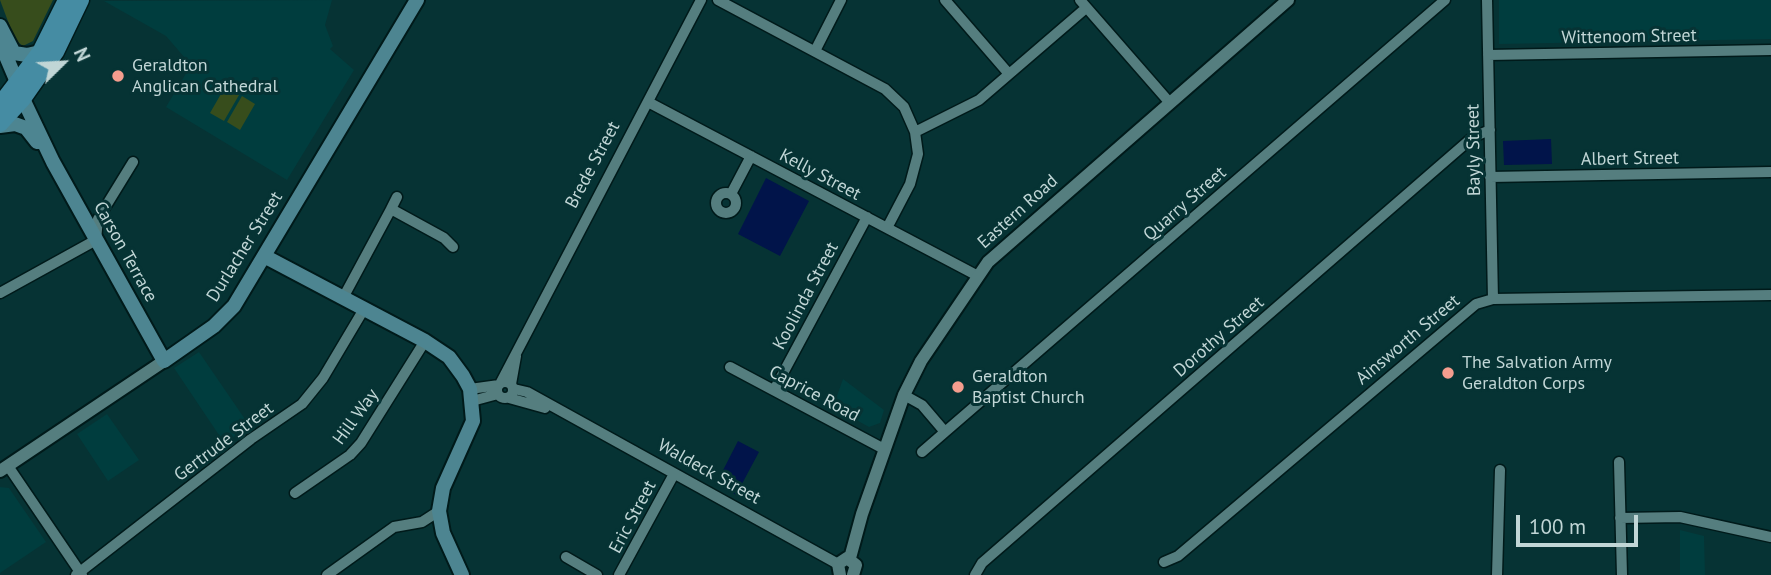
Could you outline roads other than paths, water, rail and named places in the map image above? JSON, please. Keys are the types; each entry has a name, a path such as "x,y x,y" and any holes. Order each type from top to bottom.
{"main road":[{"name":"Durlacher Street","path":"164,361 214,326 234,306 417,0"},
{"path":"0,125 23,99 72,2"},
{"path":"0,26 14,53 27,55 48,52"},
{"path":"0,41 18,82"},
{"path":"0,104 18,82 36,74 48,52"},
{"name":"Carson Terrace","path":"23,99 53,162 164,361"},
{"name":"Carson Terrace","path":"0,125 10,123 26,128 53,162"},
{"path":"264,256 425,341 449,357 471,395 473,421 443,488 439,511 443,533 461,575"}],"street":[{"name":"Brede Street","path":"499,388 701,0"},
{"path":"718,0 885,89 904,107 915,132 918,154 916,167 887,228"},
{"path":"815,51 841,0"},
{"path":"945,0 1009,74"},
{"name":"Eastern Road","path":"843,566 904,394 921,361 978,276 1020,231 1288,0"},
{"name":"Quarry Street","path":"922,452 1445,0"},
{"name":"Bayly Street","path":"1488,0 1493,299"},
{"path":"915,132 967,108 1009,74 1083,4 1170,103"},
{"name":"Wittenoom Street","path":"1488,55 1771,50"},
{"name":"Kelly Street","path":"648,102 978,276"},
{"name":"Dorothy Street","path":"975,575 982,563 1473,137 1490,130"},
{"path":"731,194 751,156"},
{"path":"0,293 96,240 97,219 133,162"},
{"name":"Albert Street","path":"1490,177 1771,172"},
{"path":"343,298 397,197"},
{"path":"391,209 444,238 453,247"},
{"name":"Koolinda Street","path":"774,390 867,217"},
{"name":"Ainsworth Street","path":"1164,562 1178,556 1463,313 1493,299 1771,295"},
{"name":"Gertrude Street","path":"80,574 251,439 302,404 323,378 364,309"},
{"name":"Hill Way","path":"295,493 350,455 361,443 425,341"},
{"name":"Brede Street","path":"511,390 518,348"},
{"name":"Durlacher Street","path":"4,468 164,361"},
{"name":"Caprice Road","path":"730,367 884,449"},
{"path":"471,395 499,388 511,390"},
{"path":"499,388 504,398 511,390"},
{"name":"Waldeck Street","path":"511,390 562,414 843,566"},
{"path":"904,394 922,405 945,432"},
{"path":"1619,462 1622,575"},
{"path":"4,468 80,574"},
{"path":"1497,575 1500,470"},
{"name":"Eric Street","path":"619,575 674,474"},
{"path":"327,575 389,532 405,523 422,522 439,511"},
{"path":"1620,518 1680,517 1771,537"},
{"path":"566,557 597,575"},
{"path":"843,566 856,565 858,574"}],"place":[{"name":"Geraldton Anglican Cathedral","path":"118,76"},
{"name":"The Salvation Army Geraldton Corps","path":"1448,373"},
{"name":"Geraldton Baptist Church","path":"958,387"}]}
